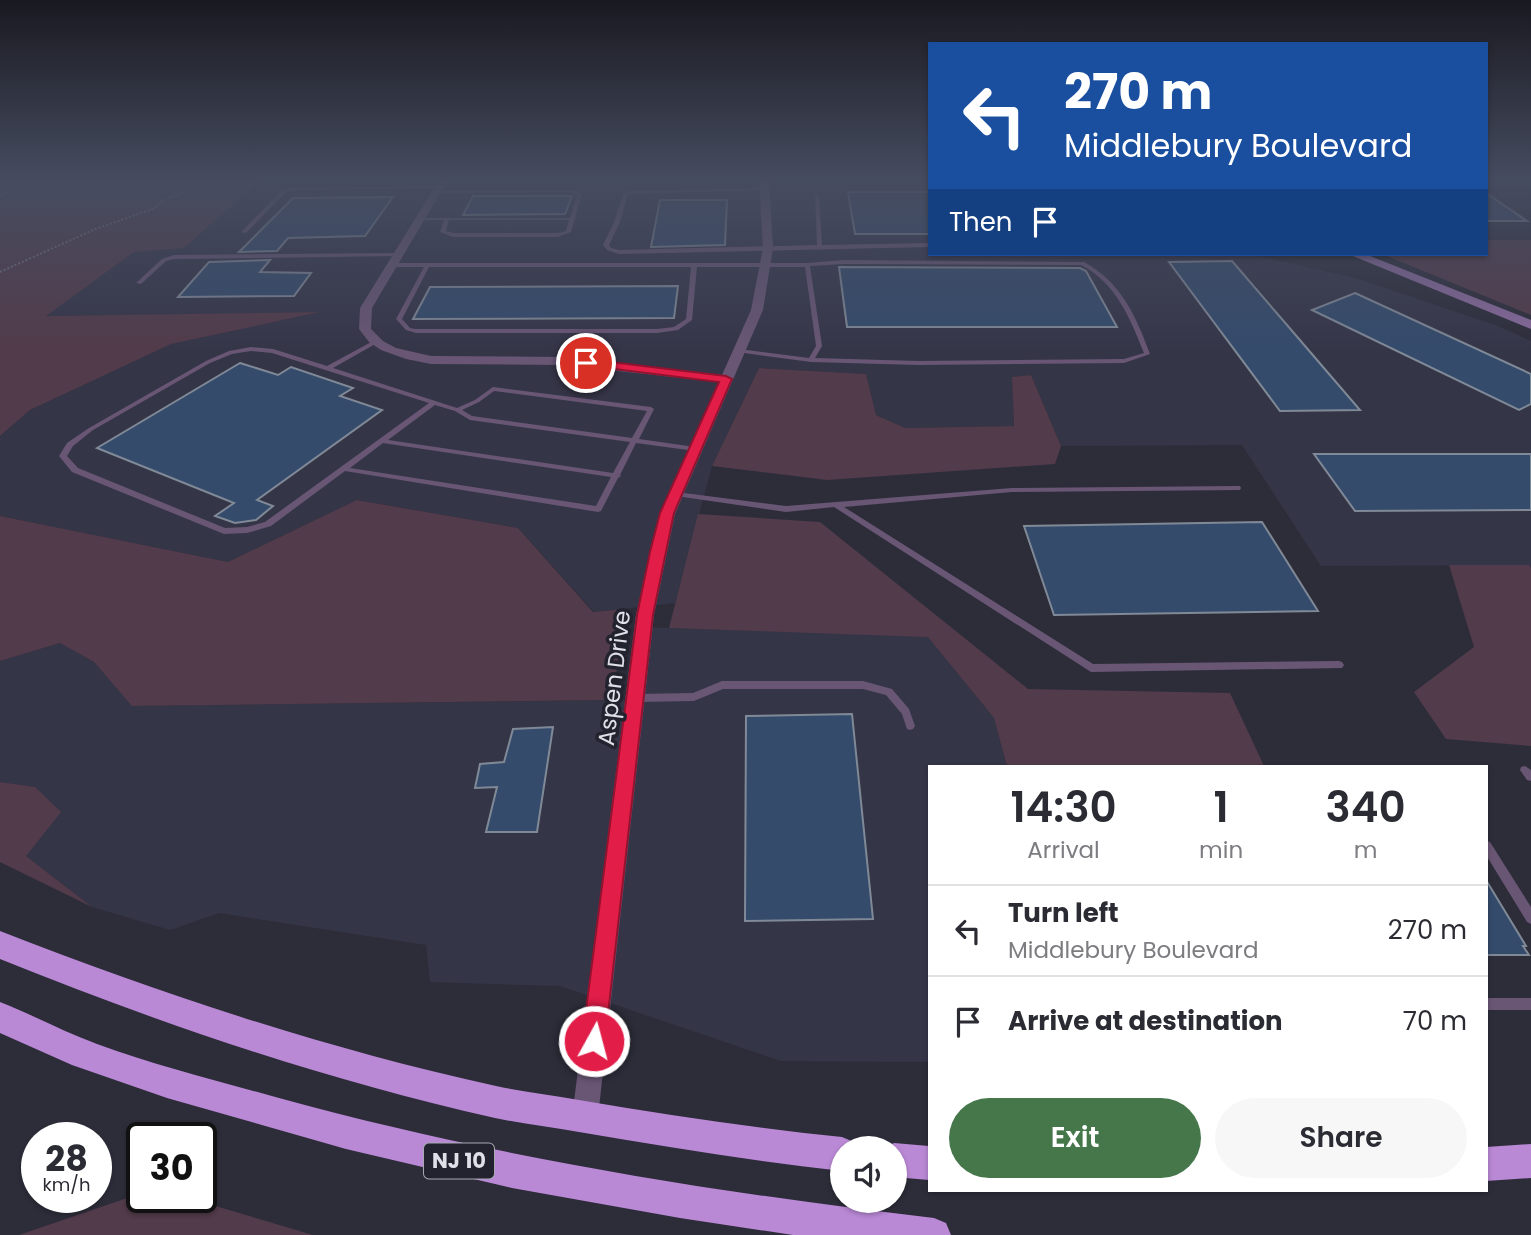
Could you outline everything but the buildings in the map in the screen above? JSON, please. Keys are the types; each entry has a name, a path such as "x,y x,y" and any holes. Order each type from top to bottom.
{"highway":[{"path":"0,945 175,1013 268,1043 498,1103 830,1152"},
{"name":"NJ 10","path":"0,1017 74,1051 216,1097 429,1155 600,1189 802,1221 934,1235"},
{"path":"907,1161 928,1163"},
{"path":"1488,1164 1531,1161"}],"street":[{"path":"409,238 362,315 364,328 375,342 391,351 423,359 561,361 726,379"},
{"name":"Aspen Drive","path":"585,1117 645,615 657,552 667,513 757,310 767,256 766,238"},
{"path":"1359,256 1531,325"}],"lane":[{"path":"610,238 606,245 619,252 720,252 767,256 807,265 844,262 1083,263 1096,268 1112,285 1140,333 1147,354 1124,360 918,363 811,360 739,351"},
{"path":"819,238 820,247"},
{"path":"139,283 164,260 174,257 395,260 427,266 694,265 820,247 928,245"},
{"path":"427,266 400,319 408,329 416,331 472,333 676,329 689,320 694,265"},
{"path":"807,265 819,346 811,360"},
{"path":"328,368 375,342"},
{"path":"433,403 268,524 247,530 223,531 75,470 63,456 71,445 91,429 208,362 231,352 251,349 273,351 328,368 457,410 470,418 695,449"},
{"path":"344,469 598,509 636,441 650,409 493,389 477,401 457,410"},
{"path":"382,441 617,476"},
{"path":"676,494 786,509 1012,490 1237,488"},
{"path":"837,506 1091,668 1339,665"},
{"path":"637,698 694,698 722,685 863,685 890,692 906,712 910,726"},
{"path":"1488,849 1531,918"},
{"path":"1488,1004 1531,1004"}],"path":[{"path":"0,272 76,238"}],"shaded area":[{"path":"0,238 196,238 184,248 134,252 46,316 320,312 171,344 30,410 0,436"},
{"path":"196,238 928,238 928,256 1258,256 1359,279 1498,326 1531,341 1531,568 1528,565 1321,566 1242,445 1061,446 1031,375 1012,377 1014,426 905,428 876,415 866,374 759,368 712,466 675,603 594,612 518,528 358,500 228,562 0,516 0,436 30,410 171,343 315,313 44,316 134,252 184,248"},
{"path":"1488,240 1531,240 1531,315 1387,256 1488,256"},
{"path":"759,368 866,374 876,415 905,428 1014,426 1012,377 1031,375 1061,446 1055,464 827,480 712,466"},
{"path":"357,500 518,528 593,612 624,609 613,700 132,706 94,662 60,643 0,661 0,516 228,562"},
{"path":"698,514 820,522 1028,689 1230,693 1264,765 1007,765 994,718 928,637 669,628"},
{"path":"1449,565 1529,565 1531,568 1531,746 1446,739 1414,692 1474,647"},
{"path":"637,627 928,636 994,718 1007,765 928,765 928,1062 781,1061 560,986 430,982 426,945 219,913 170,930 92,907 26,856 35,787 0,782 0,661 60,643 94,662 133,706 630,700"},
{"path":"0,782 35,787 61,812 26,856 92,907 0,862"},
{"path":"126,1198 126,1213 217,1213 217,1206 313,1235 19,1235 83,1213 112,1213 112,1203"}],"route":[{"path":"586,363 726,379 667,513 657,552 645,615 594,1041"}]}
